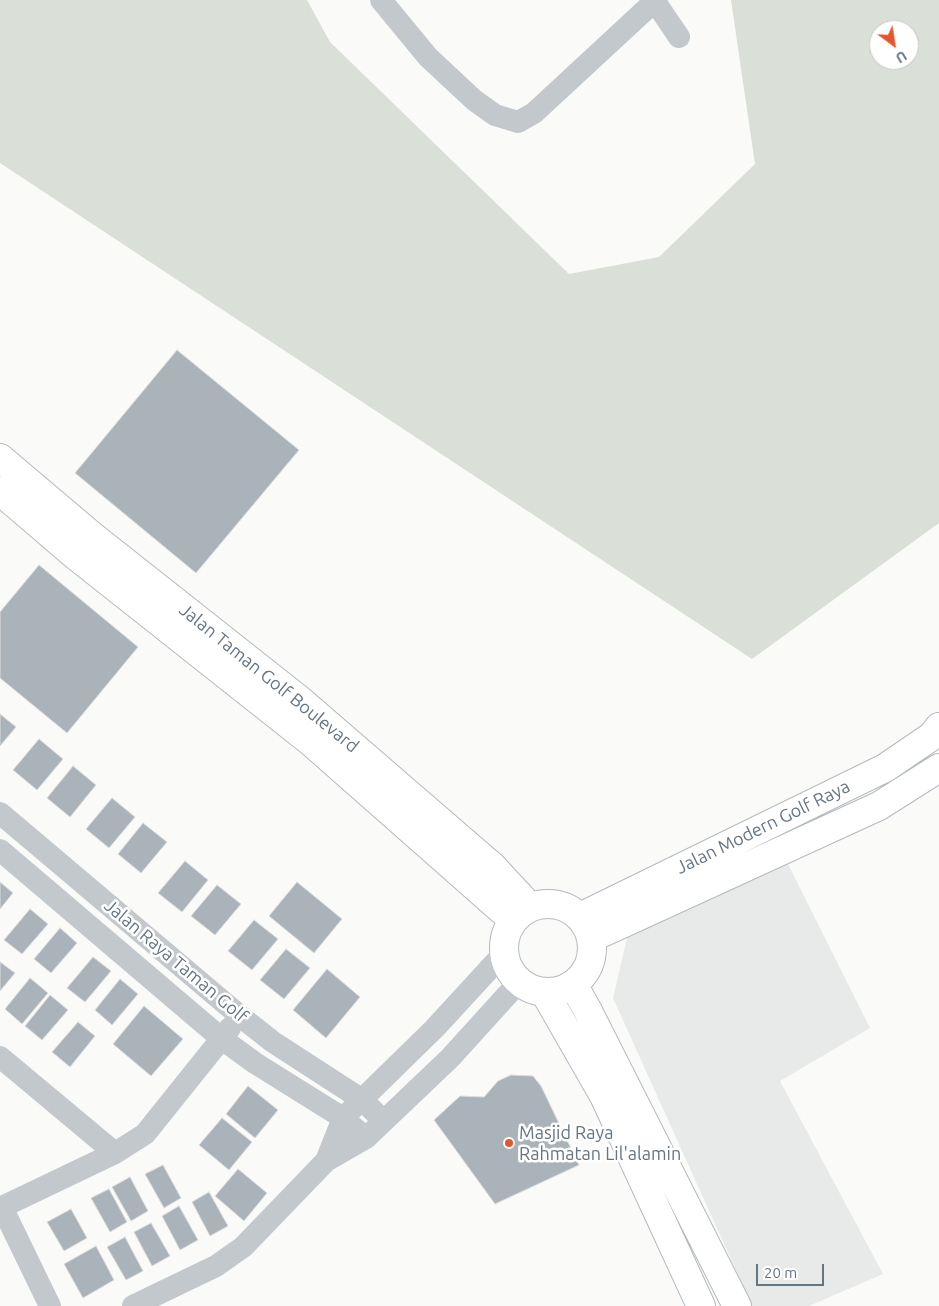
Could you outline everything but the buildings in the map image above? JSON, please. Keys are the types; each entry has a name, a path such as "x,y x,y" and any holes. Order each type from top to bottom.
{"street":[{"path":"381,0 428,57 474,100 495,115 518,122 534,113 655,1 679,37"},
{"name":"Jalan Taman Golf Boulevard","path":"0,458 91,535 301,700 492,866 522,914"},
{"name":"Jalan Taman Golf Boulevard","path":"0,491 76,556 311,742 522,914"},
{"name":"Jalan Modern Golf Raya","path":"586,928 885,768 932,736 939,726"},
{"name":"Jalan Modern Golf Raya","path":"586,928 879,806 939,768"},
{"name":"Jalan Raya Taman Golf","path":"0,813 240,1016 273,1042 361,1099 384,1121"},
{"name":"Jalan Raya Taman Golf","path":"0,850 222,1039 255,1063 343,1118 366,1138"},
{"path":"548,903 565,907 586,928 592,951 589,964 582,976 559,991 545,992 531,989 519,982 508,970 504,954 505,936 522,914 548,903"},
{"path":"326,1161 343,1118 428,1036 504,954"},
{"path":"133,1306 216,1266 243,1247 326,1161 366,1138 450,1058 519,982"},
{"path":"572,984 588,1010 737,1306"},
{"path":"545,992 604,1096 701,1306"},
{"path":"450,1012 473,1032"},
{"path":"50,1306 1,1207 114,1153 146,1134 240,1016"},
{"path":"0,1057 114,1153"}],"shaded area":[{"path":"0,0 307,0 330,42 569,274 659,257 755,164 731,0 939,0 939,523 752,659 0,163"},
{"path":"786,860 870,1028 780,1081 883,1274 809,1306 752,1306 613,998 627,938"}],"place":[{"name":"Masjid Raya Rahmatan Lil'alamin","path":"509,1143"}]}
